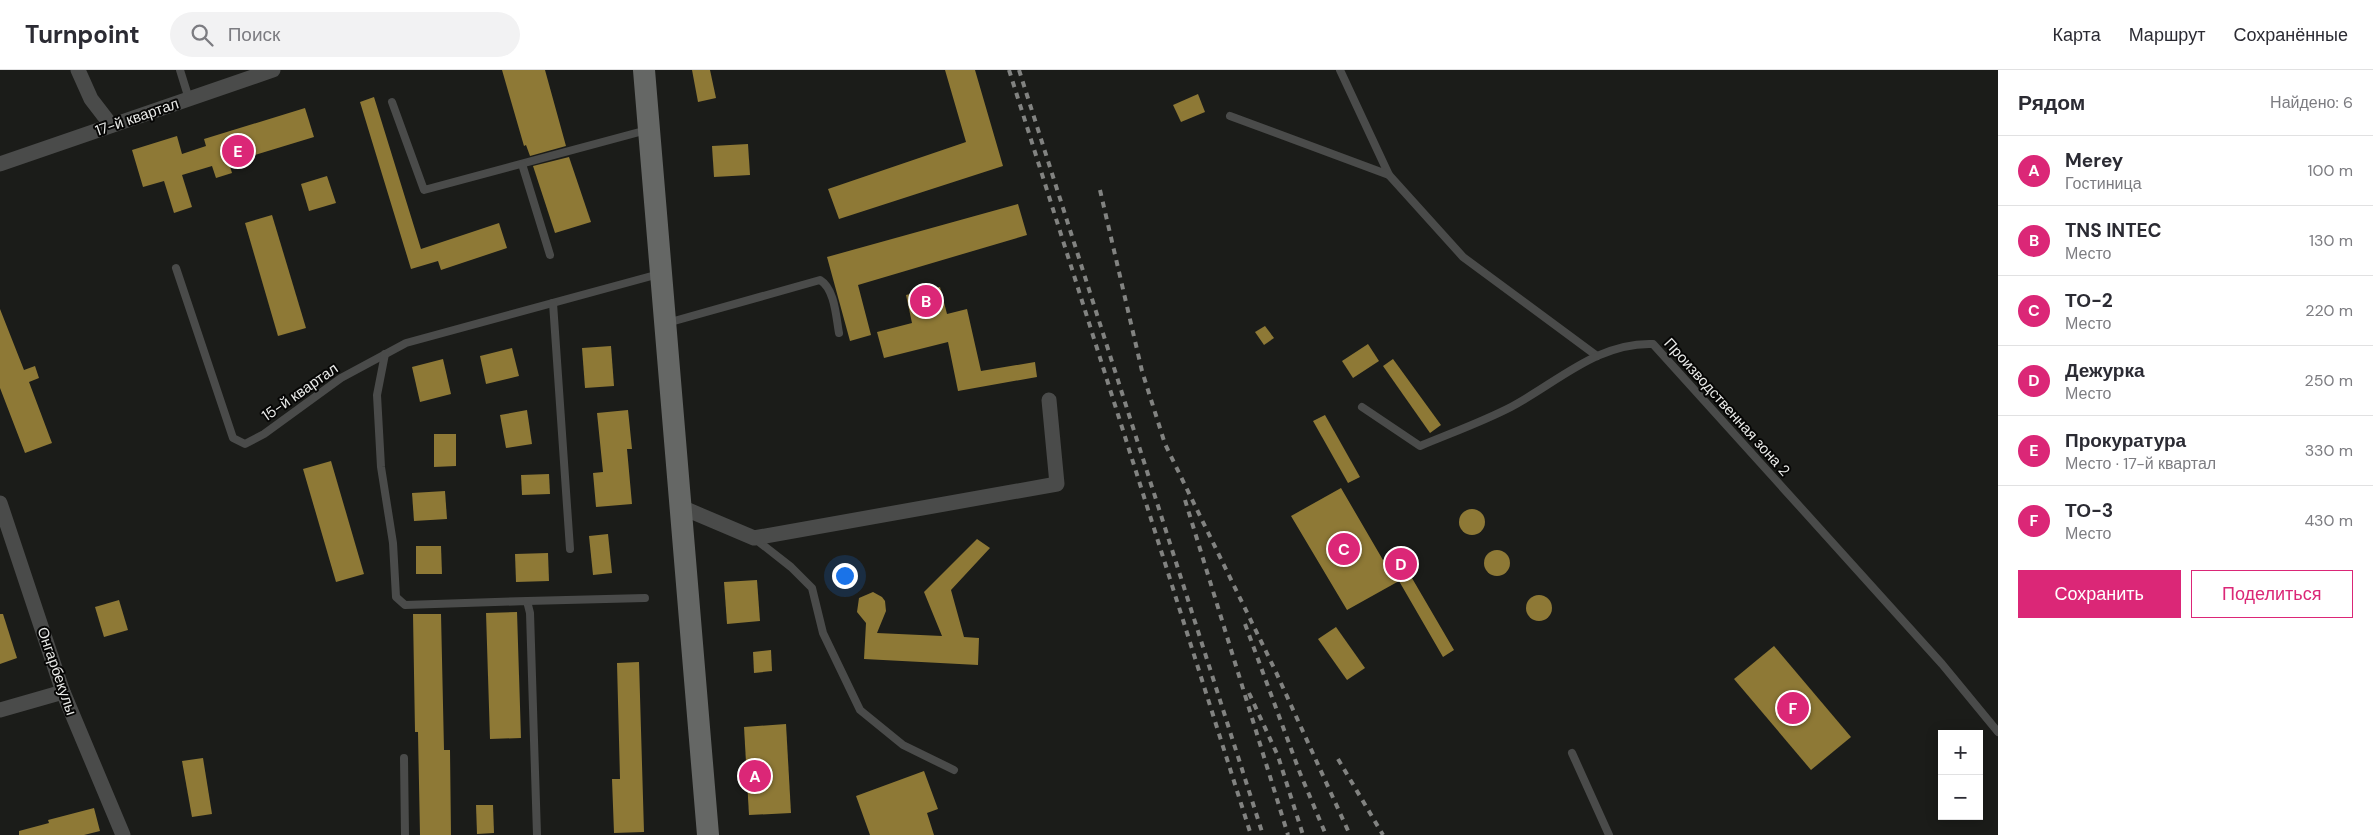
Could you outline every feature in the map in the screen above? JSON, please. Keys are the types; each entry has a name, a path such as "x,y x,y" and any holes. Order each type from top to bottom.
{"street":[{"path":"78,70 90,99 111,125"},
{"name":"17-й квартал","path":"0,164 274,70"},
{"path":"644,70 708,835"},
{"path":"681,507 754,538 1056,484 1049,400"},
{"name":"Онгарбекулы","path":"0,503 63,692 123,835"},
{"path":"0,710 63,692"}],"lane":[{"path":"180,70 189,99"},
{"path":"1340,70 1389,175 1463,257 1598,356"},
{"path":"392,102 424,190 649,130"},
{"path":"1230,116 1389,175"},
{"path":"522,164 550,255"},
{"name":"15-й квартал","path":"176,268 234,438 245,444 264,434 341,378 406,343 661,274"},
{"path":"665,324 820,280 826,284 830,292 839,332"},
{"path":"553,303 570,549"},
{"name":"Производственная зона 2","path":"1362,406 1420,446 1484,421 1598,356 1632,344 1653,344 1942,664 1998,732"},
{"path":"385,354 377,395 381,468 393,543 396,597 405,605 646,598"},
{"path":"754,538 791,567 812,588 823,632 860,710 903,745 954,770"},
{"path":"527,601 530,613 537,835"},
{"path":"1572,752 1609,835"},
{"path":"404,758 405,835"}],"building":[{"path":"502,70 545,70 566,146 530,156 526,145 524,146"},
{"path":"692,70 710,70 716,98 698,102"},
{"path":"945,70 975,70 1003,166 839,219 828,189 966,142"},
{"path":"1198,94 1205,112 1181,122 1173,105"},
{"path":"374,97 421,249 499,223 507,248 441,270 438,261 411,269 360,102"},
{"path":"305,108 314,137 229,163 232,173 216,178 212,166 182,175 192,207 174,213 164,181 143,187 132,150 177,136 182,154 206,146 204,139"},
{"path":"748,144 750,175 714,177 712,146"},
{"path":"569,157 591,222 555,233 533,166"},
{"path":"327,176 336,203 309,211 301,184"},
{"path":"1018,204 1027,235 858,285 871,335 850,341 827,257"},
{"path":"272,215 306,328 278,336 245,223"},
{"path":"940,287 947,314 967,309 981,371 1035,362 1037,377 958,391 948,342 884,358 877,332 912,323 906,295"},
{"path":"0,309 24,370 35,366 39,378 29,382 52,443 25,453 0,388"},
{"path":"1265,326 1274,338 1264,345 1255,332"},
{"path":"1368,344 1379,361 1353,378 1342,361"},
{"path":"611,346 614,386 585,388 582,348"},
{"path":"512,348 519,376 486,384 480,356"},
{"path":"443,359 451,394 420,402 412,367"},
{"path":"1393,359 1441,425 1430,433 1383,366"},
{"path":"527,410 532,444 506,448 500,415"},
{"path":"628,410 632,449 627,449 632,504 596,507 593,473 603,472 597,413"},
{"path":"1325,415 1360,477 1348,483 1313,421"},
{"path":"434,434 456,434 456,466 434,467"},
{"path":"331,461 364,574 336,582 303,469"},
{"path":"549,474 550,494 522,495 521,475"},
{"path":"1341,488 1383,560 1400,551 1412,571 1409,573 1454,650 1443,657 1399,581 1347,610 1291,516"},
{"path":"445,491 447,519 414,521 412,493"},
{"path":"1472,509 1481,513 1485,522 1481,531 1472,535 1463,531 1459,522 1463,513"},
{"path":"608,534 612,573 593,575 589,536"},
{"path":"977,539 990,548 951,590 964,637 979,638 978,665 864,659 866,623 857,612 859,598 873,592 885,601 886,611 877,633 942,636 924,592"},
{"path":"416,546 441,546 442,574 416,574"},
{"path":"1497,550 1506,554 1510,563 1506,572 1497,576 1488,572 1484,563 1488,554"},
{"path":"548,553 549,581 516,582 515,554"},
{"path":"757,580 760,621 727,624 724,582"},
{"path":"1539,595 1548,599 1552,608 1548,617 1539,621 1530,617 1526,608 1530,599"},
{"path":"119,600 128,630 104,637 95,607"},
{"path":"517,612 521,738 490,739 486,613"},
{"path":"0,614 3,614 17,658 0,664"},
{"path":"413,614 441,614 444,750 450,750 451,835 420,835 418,732 415,732"},
{"path":"1336,627 1365,668 1347,680 1318,639"},
{"path":"1774,646 1851,737 1811,770 1734,679"},
{"path":"771,650 772,671 754,673 753,652"},
{"path":"639,662 644,832 614,833 612,779 620,779 617,663"},
{"path":"786,724 791,813 749,815 744,727"},
{"path":"203,758 212,814 192,817 182,761"},
{"path":"924,771 938,809 927,813 934,835 870,835 856,796"},
{"path":"476,805 493,805 494,833 477,834"},
{"path":"94,808 100,831 84,835 19,835 19,831 49,823 48,820"}],"railway":[{"path":"1009,70 1251,835"},
{"path":"1019,70 1263,835"},
{"path":"1100,190 1142,371 1165,444 1275,670 1350,835"},
{"path":"1185,500 1288,835"},
{"path":"1245,624 1300,773 1326,835"},
{"path":"1249,693 1278,756 1303,835"},
{"path":"1338,759 1383,835"}],"place":[{"name":"Прокуратура","path":"238,151"},
{"name":"TNS INTEC","path":"926,301"},
{"name":"ТО-2","path":"1344,549"},
{"name":"Дежурка","path":"1401,564"},
{"name":"ТО-3","path":"1793,708"},
{"name":"Merey","path":"755,776"}]}
